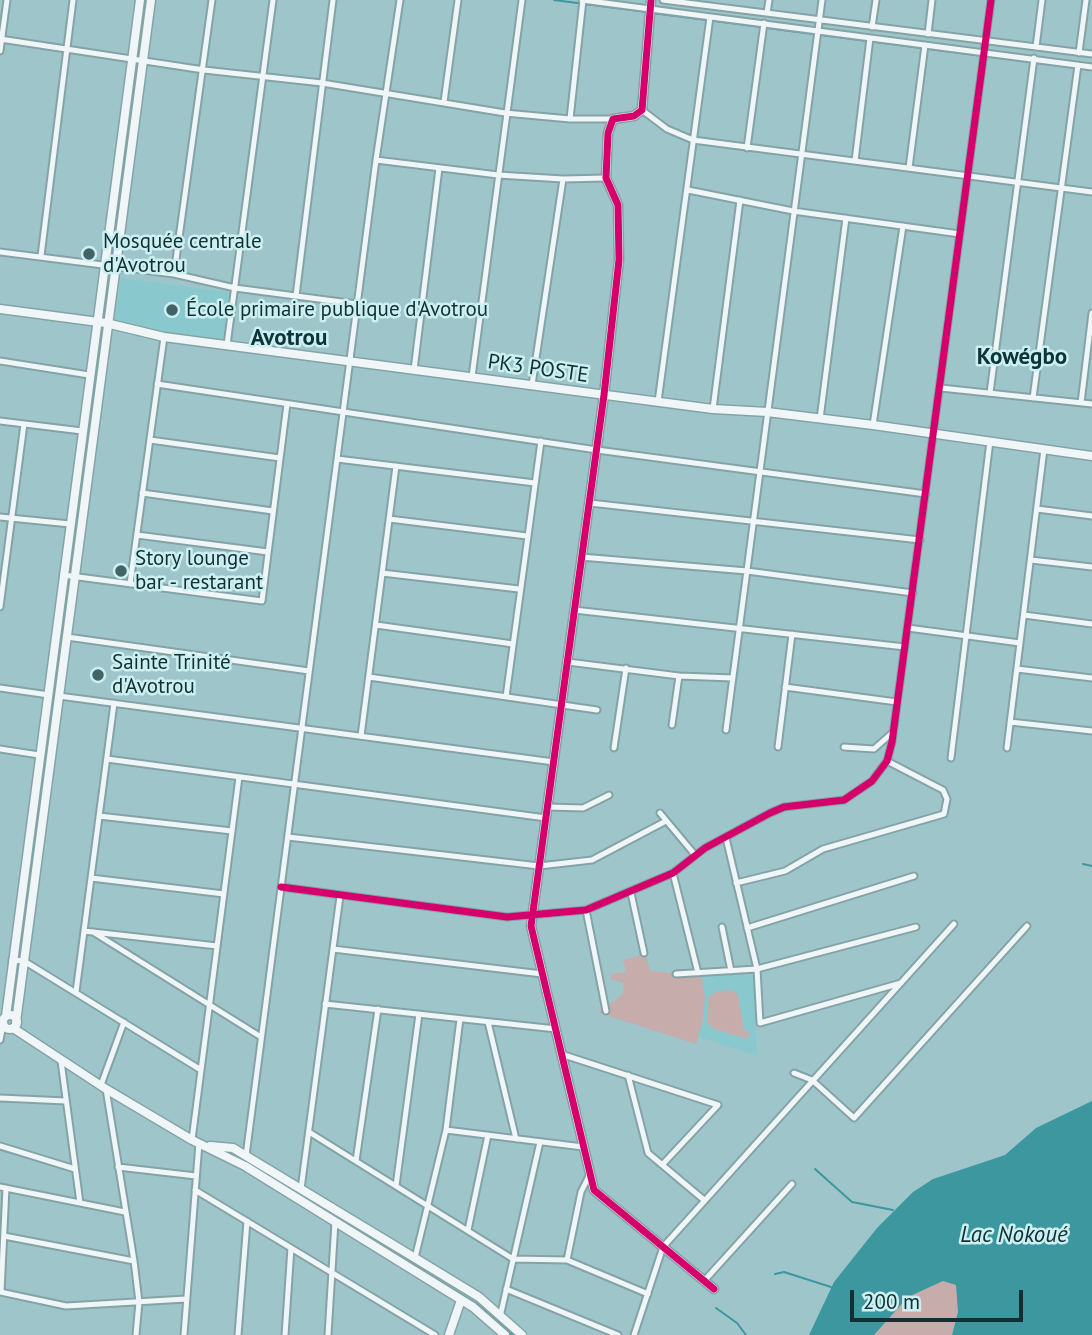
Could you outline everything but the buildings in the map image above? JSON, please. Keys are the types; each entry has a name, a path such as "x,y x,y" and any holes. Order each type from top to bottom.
{"street":[{"path":"0,51 7,0"},
{"path":"41,256 73,0"},
{"path":"0,1040 140,0"},
{"path":"15,1025 106,323 151,0"},
{"path":"174,274 212,0"},
{"path":"227,345 273,0"},
{"path":"296,296 333,0"},
{"path":"245,1166 376,160 400,0"},
{"path":"444,102 458,0"},
{"path":"472,377 522,0"},
{"path":"570,119 583,0 651,4 710,17 1092,66"},
{"path":"663,0 713,3 819,20 1092,54"},
{"path":"767,13 769,0"},
{"path":"726,730 822,0"},
{"path":"872,27 876,0"},
{"path":"928,34 932,0"},
{"path":"281,887 508,917 586,910 673,873 695,855 784,807 827,804 852,796 872,781 887,761 894,731 991,0"},
{"path":"1036,47 1041,0"},
{"path":"1079,53 1086,0"},
{"path":"1,39 131,60 322,83 505,113 570,119 613,119 634,116 642,110 651,4"},
{"path":"658,402 710,17"},
{"path":"747,148 764,23"},
{"path":"879,40 881,28"},
{"path":"855,162 870,38"},
{"path":"909,168 926,45"},
{"path":"990,393 1034,58"},
{"path":"1033,398 1078,65"},
{"path":"642,110 667,129 693,140 1092,192"},
{"path":"613,119 607,133 606,178 618,205 619,260 590,503 531,926 594,1190 713,1289"},
{"path":"376,160 498,175 563,179 606,178"},
{"path":"414,370 439,168"},
{"path":"532,385 563,179"},
{"path":"688,190 793,211 960,234"},
{"path":"713,409 740,200"},
{"path":"820,419 846,218"},
{"path":"873,425 903,226"},
{"path":"0,252 174,274 234,288 357,304"},
{"name":"PK3 POSTE","path":"0,309 106,323 164,337 713,409 767,412 873,425 1092,456"},
{"path":"1080,403 1092,313"},
{"path":"130,584 164,337"},
{"path":"0,361 89,376"},
{"path":"157,384 597,450 926,494"},
{"path":"941,388 1092,404"},
{"path":"63,575 262,601 287,404"},
{"path":"0,421 82,431"},
{"path":"0,607 24,424"},
{"path":"150,440 280,458"},
{"path":"506,697 541,441"},
{"path":"951,758 990,441"},
{"path":"1007,748 1044,449"},
{"path":"337,459 535,483"},
{"path":"361,736 396,466"},
{"path":"142,493 273,511"},
{"path":"590,503 920,540"},
{"path":"1037,509 1092,516"},
{"path":"0,517 70,524"},
{"path":"389,519 527,536"},
{"path":"137,535 268,552"},
{"path":"581,557 747,571 913,593"},
{"path":"1031,559 1092,567"},
{"path":"382,573 519,589"},
{"path":"574,610 905,647"},
{"path":"1024,615 1092,624"},
{"path":"376,625 513,644"},
{"path":"908,628 1020,643"},
{"path":"778,747 792,634"},
{"path":"67,637 309,671"},
{"path":"568,662 679,676 733,678"},
{"path":"614,748 626,668"},
{"path":"1017,669 1092,678"},
{"path":"672,725 679,676"},
{"path":"369,677 597,710"},
{"path":"785,687 897,702"},
{"path":"0,688 554,762"},
{"path":"76,992 114,704"},
{"path":"1010,722 1092,731"},
{"path":"844,747 874,749 884,743 894,731"},
{"path":"0,749 39,755"},
{"path":"107,759 546,818"},
{"path":"736,883 785,871 823,849 944,814 947,799 943,790 887,761"},
{"path":"184,1335 201,1070 239,777"},
{"path":"548,807 583,808 609,795"},
{"path":"660,813 695,855"},
{"path":"99,816 232,831"},
{"path":"288,837 539,866 592,860 666,821"},
{"path":"726,838 757,969 760,1023 901,983"},
{"path":"673,873 698,973"},
{"path":"747,928 914,876"},
{"path":"91,878 224,894"},
{"path":"631,893 644,953"},
{"path":"301,1189 340,896"},
{"path":"586,910 606,1011"},
{"path":"634,1335 663,1247 954,924"},
{"path":"794,1073 812,1080 853,1118 1027,926"},
{"path":"722,927 731,971"},
{"path":"676,974 757,969 916,927"},
{"path":"84,931 217,946"},
{"path":"93,932 261,1037"},
{"path":"333,949 542,974"},
{"path":"12,960 24,961 201,1070"},
{"path":"325,1003 556,1029"},
{"path":"356,1161 378,1010"},
{"path":"396,1186 419,1014"},
{"path":"3,1019 13,1017 15,1025 61,1061 198,1143 245,1166 461,1300 505,1335"},
{"path":"415,1258 446,1130 460,1019"},
{"path":"124,1022 103,1087 134,1261 139,1302 136,1335"},
{"path":"488,1022 516,1139"},
{"path":"561,1054 718,1105 662,1165"},
{"path":"61,1061 80,1203"},
{"path":"628,1075 648,1153 704,1200"},
{"path":"0,1098 66,1101"},
{"path":"446,1130 583,1147"},
{"path":"309,1132 513,1259 567,1260 648,1294"},
{"path":"468,1230 488,1135"},
{"path":"500,1317 540,1142"},
{"path":"198,1143 233,1148 479,1297 522,1335"},
{"path":"0,1146 75,1168"},
{"path":"118,1167 196,1176"},
{"path":"567,1260 581,1192 590,1174"},
{"path":"704,1281 792,1184"},
{"path":"125,1212 3,1188 4,1236 0,1292 66,1306 186,1299"},
{"path":"195,1190 435,1335"},
{"path":"238,1335 247,1221"},
{"path":"335,1222 328,1333 335,1335"},
{"path":"4,1236 134,1261"},
{"path":"285,1335 291,1248"},
{"path":"506,1289 618,1335"},
{"path":"449,1335 461,1300"}],"shaded area":[{"name":"École primaire publique d'Avotrou","path":"121,278 229,292 223,341 114,327"},
{"path":"646,954 650,971 701,976 705,998 703,1020 696,1044 599,1013 601,1007 615,1001 623,993 624,983 610,979 611,974 626,972 623,960"},
{"path":"703,975 754,975 757,1056 696,1036"},
{"path":"732,990 738,995 744,1030 750,1033 747,1039 714,1029 707,1022 709,996 718,991"},
{"path":"943,1281 956,1284 958,1312 952,1335 874,1335 908,1297"}],"water":[{"name":"Lac Nokoué","path":"1092,1101 1092,1335 952,1335 958,1312 956,1285 943,1281 908,1297 874,1335 809,1335 834,1282 877,1228 913,1192 933,1179 1005,1155 1036,1128"}],"waterway":[{"path":"554,0 647,12"},
{"path":"652,13 761,27"},
{"path":"767,28 1092,70"},
{"path":"1083,864 1092,866"},
{"path":"231,1153 240,1159"},
{"path":"815,1169 852,1202 893,1210"},
{"path":"287,1187 477,1304 513,1335"},
{"path":"775,1274 784,1272 831,1287"},
{"path":"716,1308 737,1323 746,1335"}],"cycle path":[{"path":"651,0 642,110 634,116 613,119 608,133 606,178 618,205 619,260 604,395 531,926 594,1190 714,1289"},
{"path":"281,887 507,917 586,910 673,873 705,848 770,813 784,807 844,800 872,781 887,761 892,742 991,0"}],"place":[{"name":"Mosquée centrale d'Avotrou","path":"89,254"},
{"name":"École primaire publique d'Avotrou","path":"172,310"},
{"name":"Story lounge bar - restarant","path":"121,571"},
{"name":"Sainte Trinité d'Avotrou","path":"98,675"}],"district":[{"name":"Avotrou","path":"289,338"},
{"name":"Kowégbo","path":"1022,357"}]}
